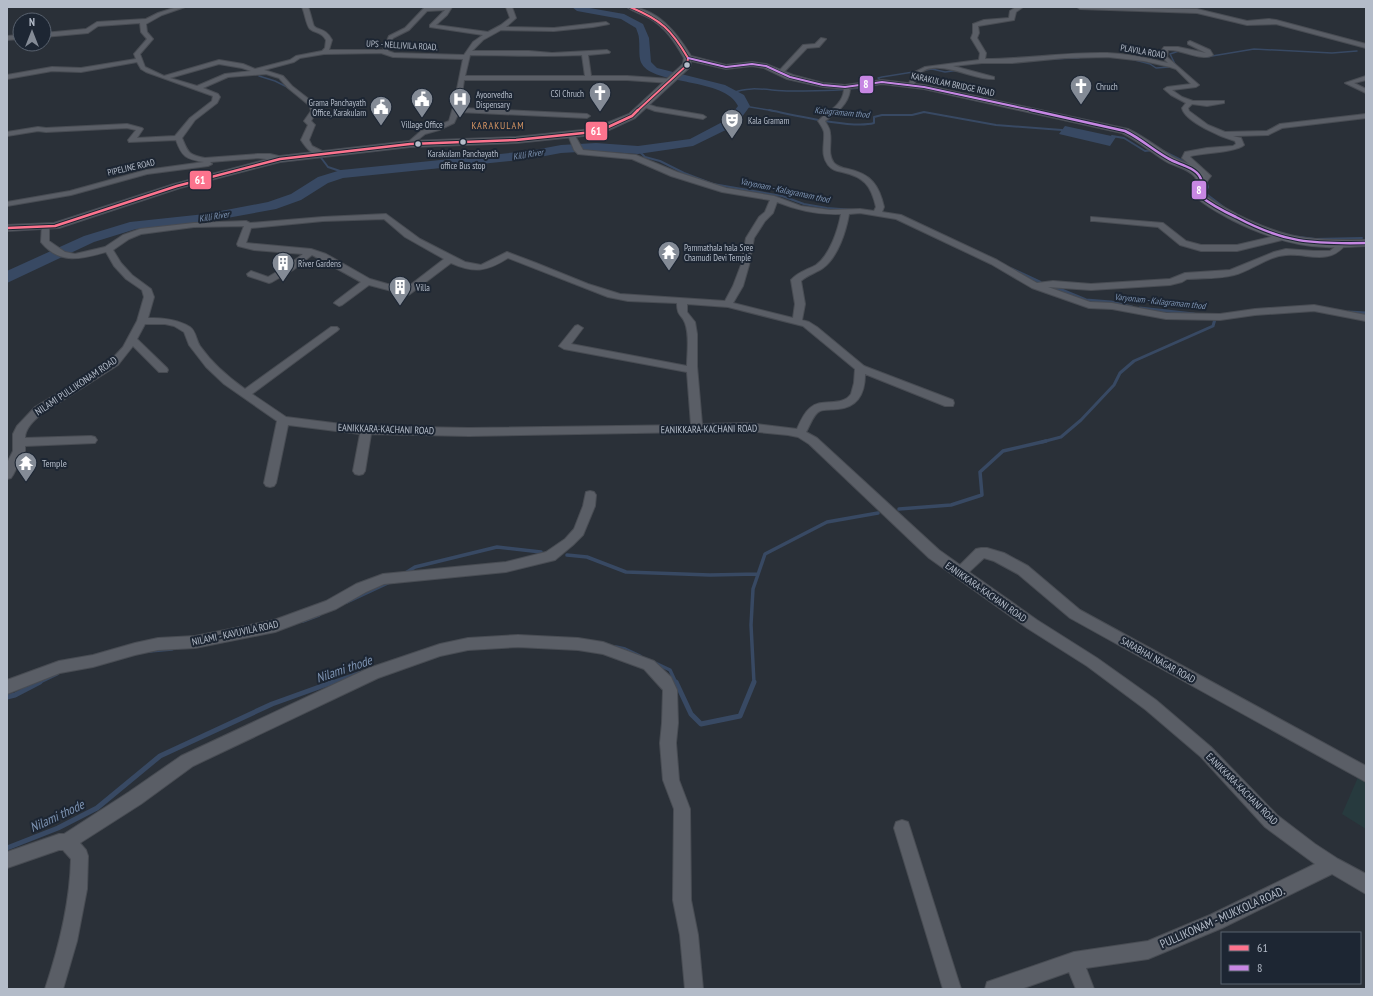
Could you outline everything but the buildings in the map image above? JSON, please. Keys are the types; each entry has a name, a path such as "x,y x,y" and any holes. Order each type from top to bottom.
{"main road":[{"path":"7,228 55,226 177,186 280,159 410,144 516,140 575,142 593,132 620,123 632,116 671,81 686,65 688,58 664,24 658,19 630,7"},
{"name":"KARAKULAM BRIDGE ROAD","path":"688,58 726,67 752,64 766,66 790,77 806,82 845,87 879,82 911,85 1125,131 1138,137 1171,160 1188,167 1200,176 1202,182"},
{"path":"1202,182 1199,194 1211,205 1257,229 1279,238 1304,242 1342,244 1366,243"}],"street":[{"path":"178,138 180,133 189,125 192,119 215,102 217,97 216,95 198,88 155,75 143,68 137,54 150,39 144,32 143,23 160,14 182,7"},
{"path":"305,7 309,15 310,25 313,29 318,29 322,32 329,40 328,48 324,52"},
{"path":"410,144 423,132 437,129 452,122 457,110 462,78 468,55 475,44 488,34 508,24 513,18 509,7"},
{"path":"982,61 983,53 974,38 976,33 975,25 984,22 1011,20 1014,17 1012,13 1013,11 1020,7"},
{"path":"1080,7 1201,11 1247,23 1269,21 1276,22 1366,46"},
{"path":"449,8 445,14 432,26 488,34"},
{"path":"385,52 391,37 407,29 409,25 421,16 425,9 449,8"},
{"path":"52,34 88,31 97,24 147,21"},
{"path":"501,28 546,30 606,24"},
{"path":"781,72 805,46 817,46 823,38"},
{"path":"1172,66 1173,64 1167,60 1164,55 1166,48 1180,49 1201,55 1210,55 1208,51 1190,43"},
{"path":"1354,44 1357,48 1366,53"},
{"name":"UPS - NELLIVILA ROAD.","path":"255,71 292,61 298,57 324,52 385,52 393,55 528,53 552,55 607,52"},
{"path":"585,54 588,78"},
{"name":"PLAVILA ROAD","path":"911,85 917,73 927,68 982,61 1104,55 1144,58 1178,68 1196,85 1167,89 1190,103 1203,105 1222,102"},
{"path":"7,77 58,69 81,70 139,60"},
{"path":"166,78 219,62 243,66 255,71"},
{"path":"946,66 992,78"},
{"path":"198,88 227,75 255,71 278,75 290,87 313,105 314,111 307,121 312,125 305,140 309,147 318,154"},
{"path":"462,78 627,78 671,81"},
{"path":"1366,78 1348,83 1366,91"},
{"path":"845,87 847,90 846,98 835,111 822,119 827,130 827,152 832,165 837,169 854,172 868,178 879,198 878,212"},
{"path":"1190,103 1185,108 1186,112 1206,126 1238,140 1240,145 1236,148 1188,154 1186,158 1207,176 1202,182"},
{"path":"644,105 655,109 703,117"},
{"path":"457,110 588,116"},
{"path":"1227,136 1227,134 1232,133 1268,133 1280,126 1366,116"},
{"path":"7,134 38,129 46,130 127,126 140,129 132,140 178,138"},
{"path":"178,138 187,155 197,160 221,160 260,156 280,159"},
{"path":"575,142 592,154 633,157 674,174 725,190 774,198 799,208 830,212 878,212 898,217 994,262 1035,286 1089,305 1112,306 1166,316 1220,317 1255,312 1314,308 1366,318"},
{"name":"PIPELINE ROAD","path":"7,204 71,193 146,172 260,156"},
{"path":"728,304 738,286 745,265 750,238 762,219 769,213 774,198"},
{"path":"797,322 800,304 796,280 822,264 827,259 841,231 845,211"},
{"path":"45,226 45,242 58,252 74,257 108,249 126,237 140,232 228,222 246,223 248,226 323,219 386,216 402,231 436,252 464,265 478,268 494,264 507,255 533,263 580,285 626,299 670,299 728,304 806,324 814,328 847,360 860,368 949,403"},
{"path":"1094,219 1160,225 1183,243 1201,248 1236,248 1279,238"},
{"path":"248,226 240,244 311,252 326,256 338,265 368,281 407,292 450,259"},
{"path":"1035,286 1053,284 1091,287 1170,282 1179,280 1185,276 1232,273 1283,252 1314,254 1332,253 1342,244"},
{"path":"108,249 117,264 129,277 146,289 149,297 148,307 142,321"},
{"path":"251,274 268,280 290,268 311,252"},
{"path":"339,303 368,281"},
{"path":"682,301 682,312 690,322 692,334 692,370 697,429"},
{"name":"NILAMI PULLIKONAM ROAD","path":"7,475 19,451 19,434 21,429 32,416 114,363 133,340 142,321"},
{"name":"EANIKKARA-KACHANI ROAD","path":"142,321 165,321 177,324 188,330 194,345 210,365 228,382 283,420 312,425 366,430 469,432 748,427 788,431 800,434 813,441 934,554 1032,624 1092,662 1151,705 1206,752 1272,821 1309,850 1332,865 1359,879 1366,885"},
{"path":"578,328 564,346 692,370"},
{"path":"245,394 334,329"},
{"path":"133,340 162,370"},
{"path":"800,434 808,422 809,416 814,410 824,406 844,404 855,399 858,394 860,368"},
{"path":"270,483 283,420"},
{"path":"358,471 366,430"},
{"path":"19,442 91,440"},
{"name":"NILAMI - KAVUVILA ROAD","path":"7,687 59,668 93,661 135,649 158,644 195,642 275,626 331,605 361,588 384,579 506,567 550,556 569,542 579,532 590,506 590,495"},
{"name":"SARABHAI NAGAR ROAD","path":"960,573 981,553 987,553 999,557 1023,570 1075,614 1366,774"},
{"path":"7,860 59,842 66,842 188,762 374,673 440,650 468,644 518,641 578,644 603,648 626,655 649,665 666,682 670,690 670,723 668,743 671,780 682,809 682,900 689,935 694,989"},
{"path":"902,828 952,989"},
{"path":"54,989 64,961 80,863 80,856 66,842"},
{"name":"PULLIKONAM - MUKKOLA ROAD.","path":"994,989 1074,961 1148,950 1216,922 1332,865"},
{"path":"1074,961 1085,989"}],"green space":[{"path":"1359,775 1366,779 1366,829 1342,814"}],"water":[{"path":"1065,126 1116,137 1110,146 1059,134"}],"waterway":[{"name":"Killi River","path":"7,278 89,239 135,225 205,218 271,206 296,197 323,180 341,174 529,155 561,149 596,147 638,150 693,142 732,122 744,106 740,97 721,87 653,70 646,63 644,38 640,26 624,17 580,9 577,7"},
{"path":"1176,66 1170,54 1179,51 1206,57 1254,49 1332,53 1357,51"},
{"path":"1049,59 1079,58"},
{"path":"1131,59 1150,64 1156,68 1169,67"},
{"path":"732,93 746,89 801,91 855,88 877,85 880,80 878,78 882,77 932,69 945,72 960,70 954,66 959,65"},
{"path":"259,76 275,81 291,89"},
{"name":"Kalagramam thod","path":"744,106 770,110"},
{"name":"Kalagramam thod","path":"770,110 775,111"},
{"name":"Kalagramam thod","path":"770,110 823,121 852,124 874,123 874,117 882,115 912,115 924,112 996,125 1062,130"},
{"path":"1112,136 1124,138 1145,151 1155,150"},
{"name":"Varyonam - Kalagramam thod","path":"638,150 645,157 660,161 684,173 713,184 782,196 804,204 827,208 854,210"},
{"path":"1163,151 1191,165"},
{"path":"319,155 328,167 346,173"},
{"path":"1206,180 1208,187 1205,193 1225,208"},
{"name":"Varyonam - Kalagramam thod","path":"878,212 894,215"},
{"path":"1292,236 1315,239 1362,238"},
{"name":"Varyonam - Kalagramam thod","path":"1012,269 1040,282"},
{"name":"Varyonam - Kalagramam thod","path":"1052,286 1086,300 1111,302 1132,307"},
{"name":"Varyonam - Kalagramam thod","path":"1140,308 1194,314"},
{"name":"Varyonam - Kalagramam thod","path":"1349,312 1366,313"},
{"path":"1044,441 1061,437 1081,420 1114,385 1120,373 1134,361 1213,326 1215,319"},
{"path":"899,509 951,505 982,495 980,472 1003,451 1044,441"},
{"path":"754,682 751,625 753,589 765,554 827,522 878,513"},
{"path":"404,574 415,567 497,547 541,552"},
{"path":"567,555 587,557 626,572 710,575 758,574"},
{"path":"347,602 390,582"},
{"path":"303,621 319,615"},
{"name":"Nilami thode","path":"616,647 625,649 640,656"},
{"path":"150,651 172,649"},
{"name":"Nilami thode","path":"653,662 670,670 676,683"},
{"name":"Nilami thode","path":"330,683 362,672"},
{"path":"39,683 57,674"},
{"name":"Nilami thode","path":"7,848 58,828 97,808 160,756 272,704 333,682"},
{"path":"676,682 691,714 701,724 740,716 754,682"},
{"path":"7,697 15,695 39,683"}],"transit line":[{"name":"61","path":"7,228 55,226 177,186 280,159 410,144 516,140 593,132 606,128 632,116 687,65 688,58 671,32 659,21 630,7"},
{"name":"8","path":"688,58 726,67 752,64 766,66 790,77 823,85 845,87 882,82 924,87 1125,131 1138,137 1171,160 1188,167 1200,176 1202,182 1199,195 1207,202 1248,224 1274,235 1299,241 1326,244 1366,243"}],"place":[{"name":"Chruch","path":"1081,106"},
{"name":"CSI Chruch","path":"600,112"},
{"name":"Village Office","path":"422,118"},
{"name":"Ayoorvedha Dispensary","path":"460,118"},
{"name":"Grama Panchayath Office, Karakulam","path":"381,126"},
{"name":"Kala Gramam","path":"732,140"},
{"name":"Karakulam Panchayath office Bus stop","path":"463,142"},
{"name":"Pammathala hala Sree Chamudi Devi Temple","path":"669,272"},
{"name":"River Gardens","path":"283,282"},
{"name":"Villa","path":"400,306"},
{"name":"Temple","path":"26,482"}],"district":[{"name":"KARAKULAM","path":"498,125"}]}
